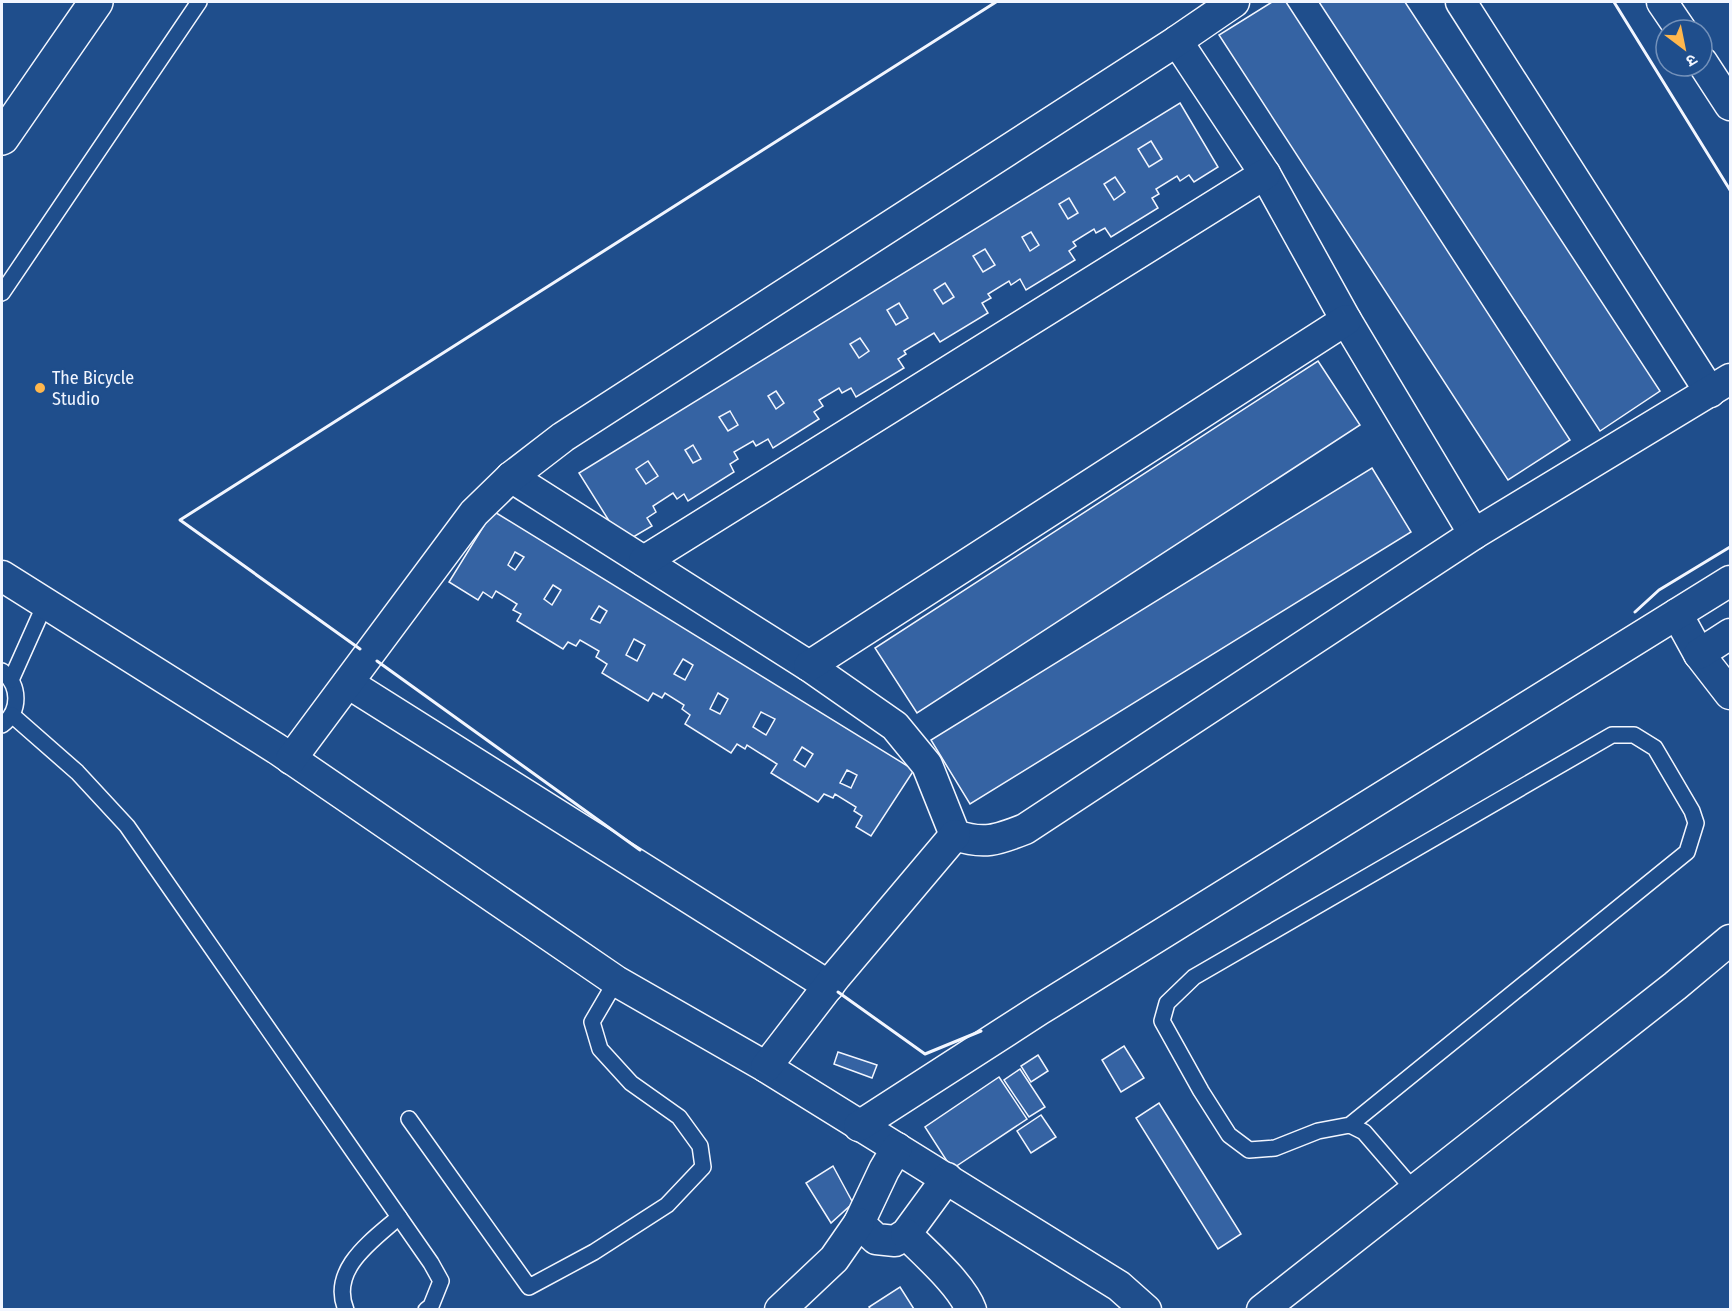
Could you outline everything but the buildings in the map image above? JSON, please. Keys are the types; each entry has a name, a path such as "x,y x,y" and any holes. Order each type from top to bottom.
{"street":[{"path":"2,138 96,2"},
{"path":"291,759 474,513 511,477 573,431 1234,2"},
{"path":"511,477 809,666 895,726 927,765 955,835 969,840 997,840 1024,829 1474,534 1720,386 1461,2"},
{"path":"1662,2 1673,18"},
{"path":"1177,41 1265,174 1346,320 1474,534"},
{"path":"1713,78 1731,105"},
{"path":"644,561 1265,174"},
{"path":"809,666 1346,320"},
{"path":"2,576 291,759 616,981 766,1067 947,1178 1119,1286 1146,1310"},
{"path":"859,1125 1049,1004 1731,581"},
{"path":"1677,614 1699,654 1731,694"},
{"path":"1699,654 1731,634"},
{"path":"348,683 829,986"},
{"path":"766,1067 829,986 955,835"},
{"path":"1262,1310 1731,939"},
{"path":"780,1310 834,1259 859,1223 897,1148"},
{"path":"859,1223 876,1239 895,1241 906,1234 947,1178"},
{"path":"906,1234 940,1268 968,1302 970,1310"}],"lane":[{"path":"2,293 199,2"},
{"path":"45,604 6,676 15,688 16,698 7,720 77,772 127,826 431,1263 441,1281 431,1306 426,1310"},
{"path":"1350,1125 1687,852 1696,823 1692,811 1655,748 1634,735 1612,735 1194,977 1167,1004 1162,1021 1229,1136 1249,1150 1275,1148 1318,1131 1350,1125 1364,1132 1414,1190"},
{"path":"409,1119 529,1287 594,1252 667,1205 703,1167 700,1146 679,1117 632,1083 600,1049 592,1022 616,981"},
{"path":"346,1310 343,1303 343,1278 360,1252 399,1217"}],"wall":[{"path":"360,649 180,520 996,2"},
{"path":"1614,2 1730,190"},
{"path":"1635,612 1659,590 1730,547"},
{"path":"377,661 640,850"},
{"path":"838,992 925,1054 981,1031"}],"place":[{"name":"The Bicycle Studio","path":"40,388"}]}
